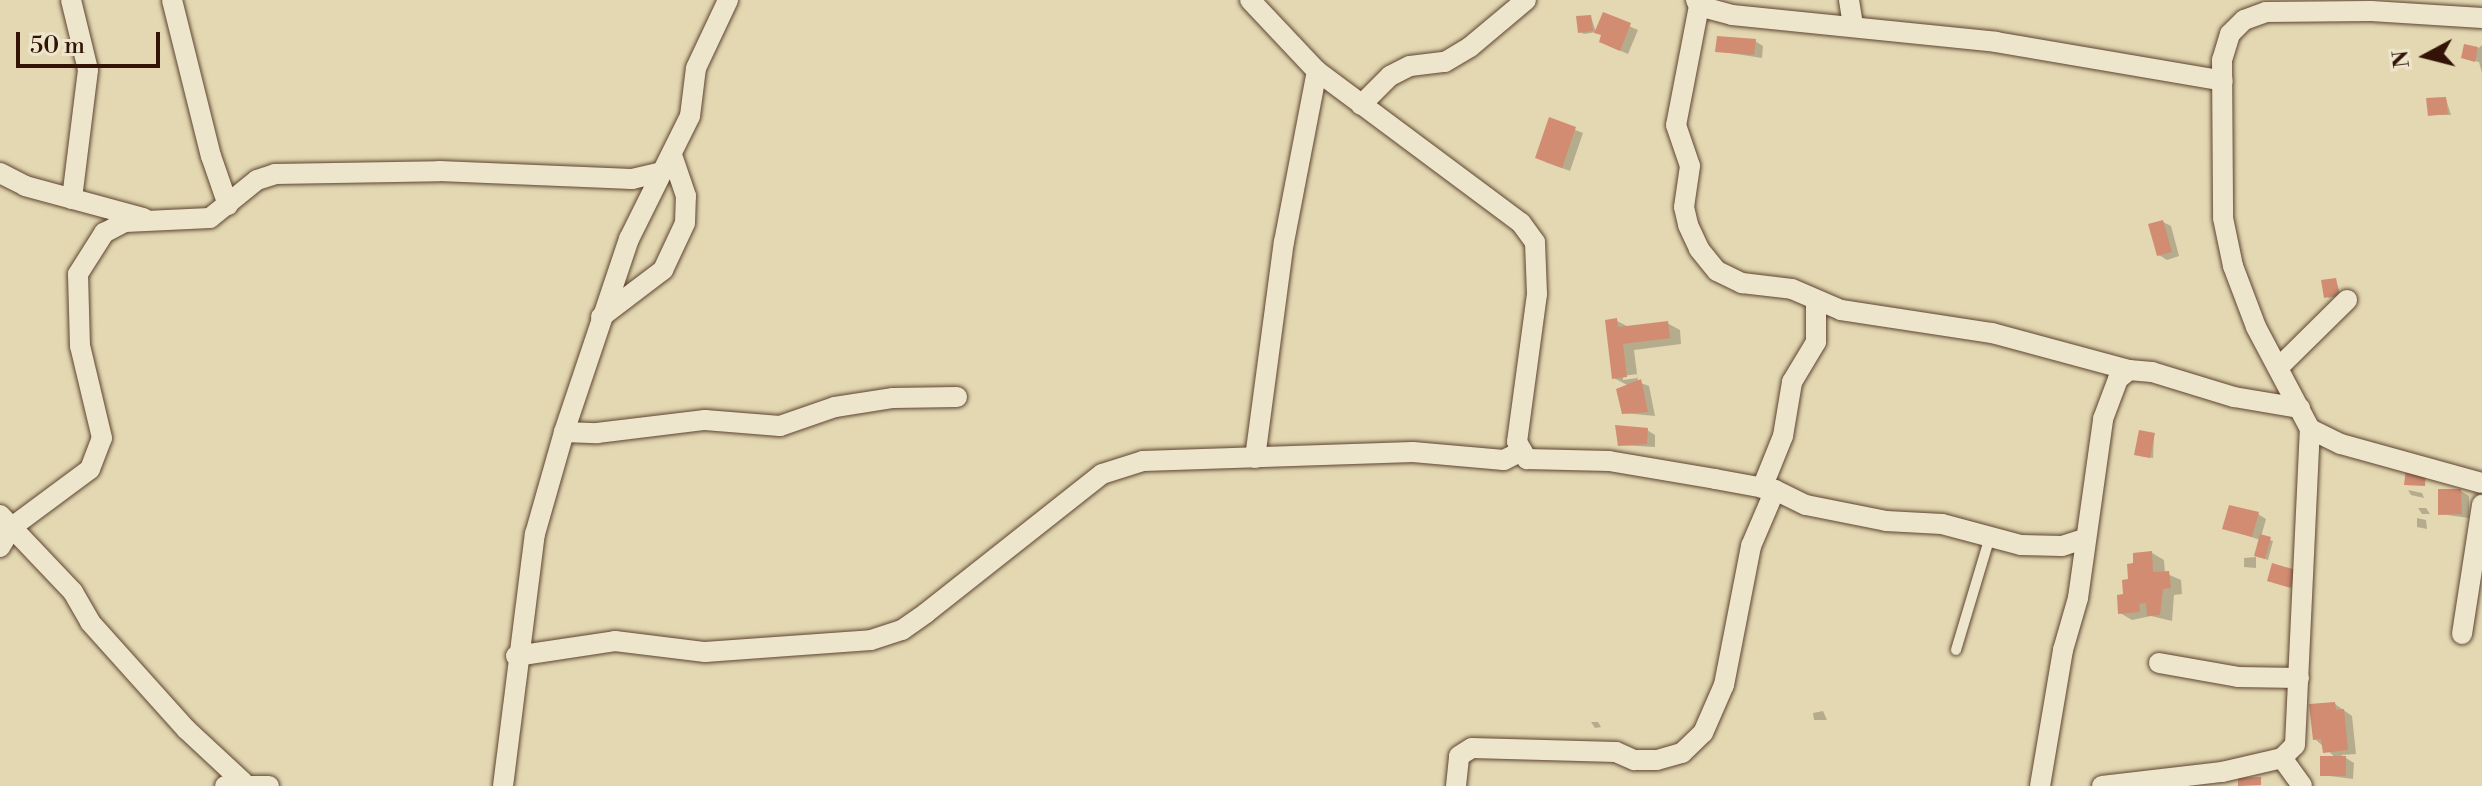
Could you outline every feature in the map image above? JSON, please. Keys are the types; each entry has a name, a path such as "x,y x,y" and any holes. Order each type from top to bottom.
{"street":[{"path":"71,0 88,70 72,199"},
{"path":"172,0 228,205"},
{"path":"503,786 516,656 535,534 564,432 629,239 690,116 696,68 728,0"},
{"path":"1250,0 1317,71 1521,223 1535,242 1538,278 1517,442 1520,452 1538,461 1609,461 1768,489 1806,505 1886,521 1942,524 1989,540 2043,547 2084,539"},
{"path":"1361,105 1390,76 1410,66 1445,62 1470,47 1526,0"},
{"path":"1849,0 1853,26"},
{"path":"2223,81 2035,47 1732,15 1697,3 1676,125 1690,166 1684,207 1688,225 1717,271 1742,283 1792,289 1816,300 1875,318 2023,340 2129,370 2300,408"},
{"path":"2102,786 2222,772 2282,758 2295,745 2299,678 2298,594 2310,429 2278,368 2233,266 2223,218 2222,60 2230,34 2244,20 2266,12 2370,5 2482,18"},
{"path":"1255,458 1284,242 1317,71"},
{"path":"0,173 25,186 148,219 194,221 228,205 257,180 275,174 439,171 632,179 667,163"},
{"path":"601,317 663,270 685,223 686,196 667,163"},
{"path":"0,547 6,521 90,469 102,438 80,346 78,274 104,233 148,219"},
{"path":"1456,786 1459,756 1472,748 1616,752 1634,760 1657,760 1682,753 1703,733 1724,685 1751,546 1783,436 1792,382 1816,342 1816,300"},
{"path":"2278,368 2347,300"},
{"path":"2040,786 2063,650 2078,598 2103,419 2111,390 2129,370"},
{"path":"564,432 597,433 705,420 780,426 835,407 893,398 957,397"},
{"path":"2310,429 2341,444 2482,483"},
{"path":"516,656 615,641 705,652 871,640 902,630 926,613 1102,474 1178,457 1255,458 1413,452 1504,460 1520,452"},
{"path":"2462,634 2482,505"},
{"path":"6,521 234,784 269,786"},
{"path":"2159,663 2238,677 2299,678"},
{"path":"2282,758 2302,786"}],"lane":[{"path":"1956,650 1989,540"}],"building":[{"path":"1603,12 1631,23 1620,51 1599,42 1601,35 1594,33"},
{"path":"1591,15 1593,31 1578,33 1576,16"},
{"path":"1717,36 1756,39 1754,55 1715,52"},
{"path":"2464,44 2478,47 2475,62 2461,58"},
{"path":"2446,97 2448,114 2428,116 2426,98"},
{"path":"1549,117 1576,127 1562,168 1535,158"},
{"path":"2163,220 2172,252 2157,256 2148,224"},
{"path":"2336,278 2339,295 2324,298 2321,280"},
{"path":"1617,318 1618,327 1668,321 1670,338 1623,344 1627,377 1612,379 1605,320"},
{"path":"1641,379 1648,412 1622,414 1616,389"},
{"path":"1615,425 1648,428 1647,444 1618,446"},
{"path":"2139,430 2155,433 2150,458 2134,455"},
{"path":"2406,469 2426,471 2425,486 2404,485"},
{"path":"2438,489 2461,489 2462,514 2438,515"},
{"path":"2229,505 2259,512 2252,537 2222,529"},
{"path":"2260,534 2271,537 2265,559 2254,556"},
{"path":"2152,551 2153,572 2169,571 2171,588 2163,589 2160,615 2147,616 2146,603 2139,604 2140,612 2118,614 2117,595 2123,594 2122,580 2128,579 2127,564 2133,563 2133,553"},
{"path":"2272,563 2296,570 2291,588 2267,581"},
{"path":"2335,702 2336,710 2344,709 2348,750 2323,753 2321,739 2313,740 2309,704"},
{"path":"2320,756 2346,756 2346,776 2320,776"},
{"path":"2261,777 2261,785 2238,786 2238,778"}]}
